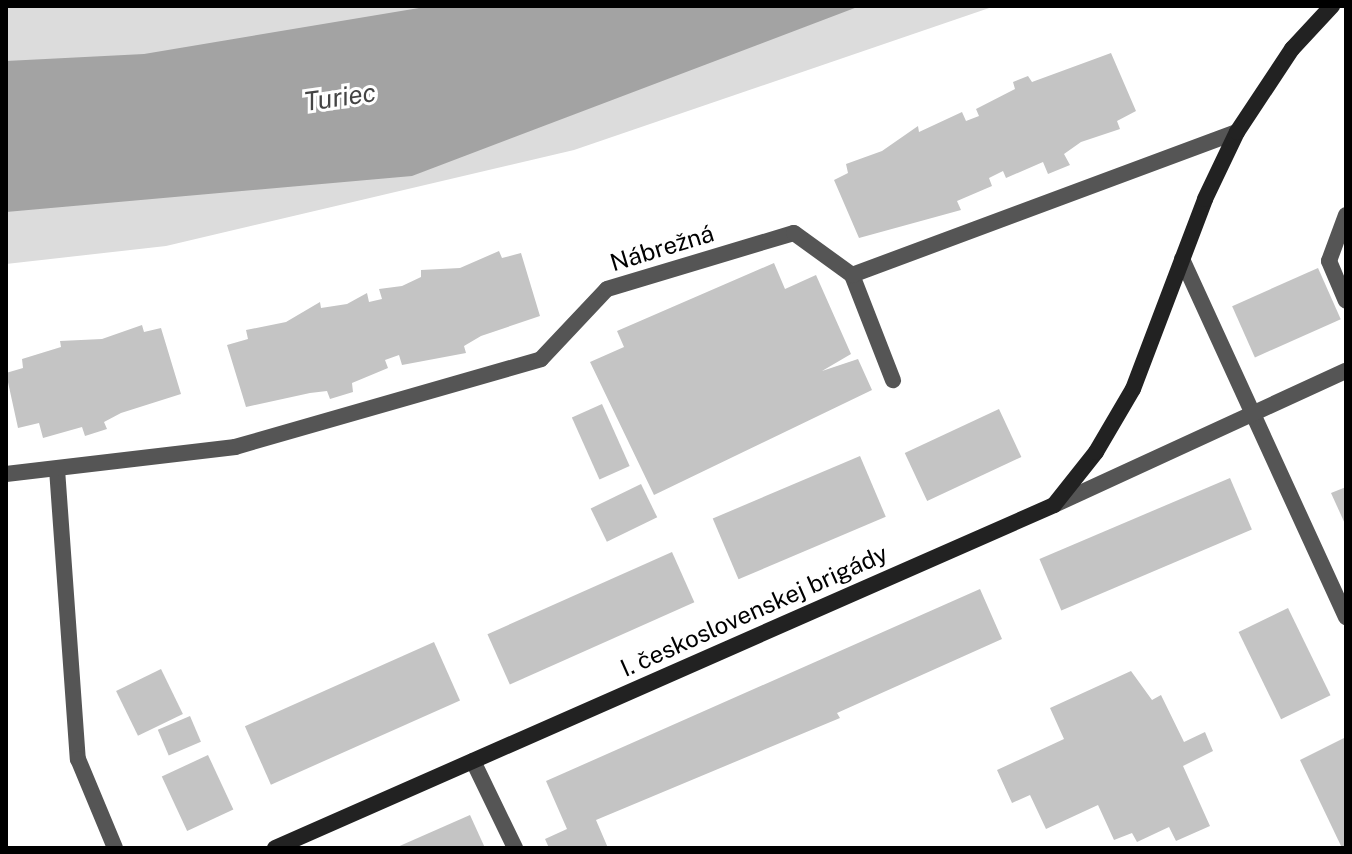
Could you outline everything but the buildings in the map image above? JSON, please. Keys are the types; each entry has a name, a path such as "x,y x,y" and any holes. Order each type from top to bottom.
{"street":[{"path":"1054,505 1096,452 1133,389 1182,259 1237,132 1292,49 1332,6"},
{"path":"893,380 852,275 1237,132"},
{"path":"1346,215 1329,261 1346,301"},
{"name":"Nábrežná","path":"6,474 235,447 541,359 607,289 794,233 852,275"},
{"path":"1182,259 1249,413 1346,617"},
{"name":"I. československej brigády","path":"275,848 1054,505 1346,371"},
{"path":"57,469 78,759 115,848"},
{"path":"473,761 515,848"}],"shaded area":[{"path":"6,6 995,6 574,150 166,246 6,264"}],"water":[{"name":"Turiec","path":"431,6 860,6 412,176 6,212 6,61 144,54"}]}
